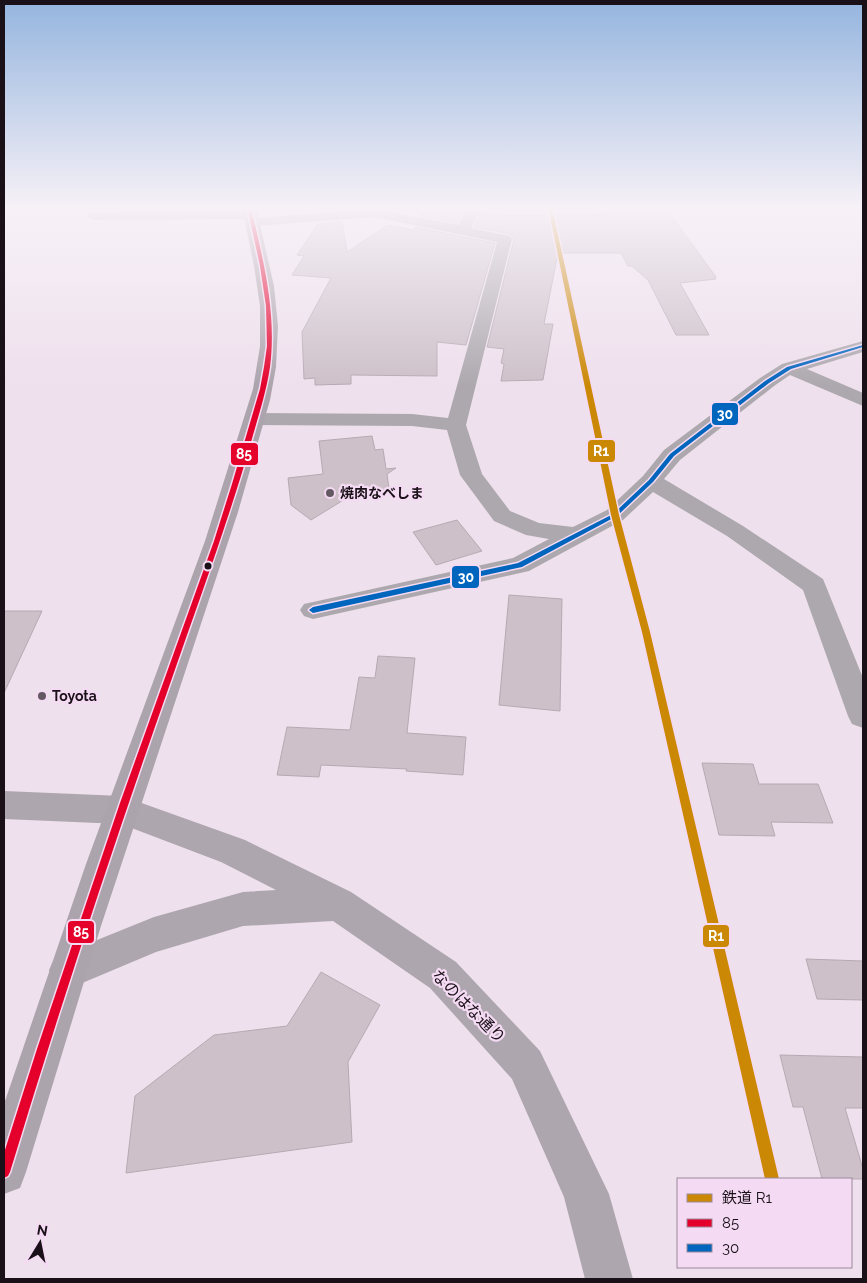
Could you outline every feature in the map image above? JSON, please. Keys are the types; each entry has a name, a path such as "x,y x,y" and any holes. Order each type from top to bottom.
{"highway":[{"path":"4,1172 68,970 122,810 230,503 254,419 266,367 270,327 263,267"}],"street":[{"path":"497,267 456,425 471,475 502,516 534,530 574,535"},
{"path":"313,610 520,564 615,515 651,482 672,455 767,382 790,368 863,346"},
{"path":"790,368 863,400"},
{"path":"254,419 412,420 456,425"},
{"path":"651,482 735,531 814,585 863,716"},
{"name":"なのはな通り","path":"4,805 122,810 233,851 338,904 443,975 526,1065 586,1194 609,1279"},
{"path":"68,970 154,935 244,909 338,904"}],"building":[{"path":"297,267 488,267 466,345 437,342 437,376 351,375 351,384 315,385 315,378 304,379 302,332 331,278 292,275"},
{"path":"507,267 555,267 544,324 553,324 543,380 501,381 504,364 501,363 504,349 487,347"},
{"path":"633,267 709,267 716,279 680,283 709,335 676,335 648,280"},
{"path":"372,436 375,450 383,449 386,469 396,468 387,474 389,489 350,496 311,520 291,505 288,478 323,474 319,441"},
{"path":"457,520 482,551 436,565 413,532"},
{"path":"509,595 562,599 560,711 499,705"},
{"path":"4,611 42,611 4,693"},
{"path":"378,656 415,658 407,733 466,737 463,775 406,771 407,769 321,765 319,777 277,775 287,727 350,730 359,677 375,678"},
{"path":"702,763 753,764 759,784 818,784 833,823 771,822 775,836 719,835"},
{"path":"806,959 863,961 863,1000 817,999"},
{"path":"321,972 380,1005 348,1062 352,1142 126,1173 135,1096 214,1035 287,1026"},
{"path":"780,1055 863,1057 863,1108 845,1108 863,1169 863,1179 822,1178 803,1107 793,1107"}],"rail line":[{"name":"R1","path":"563,267 615,515 646,632 772,1178"}],"transit line":[{"name":"85","path":"4,1172 83,926 226,512 260,400 269,346 268,306 262,267"},
{"name":"30","path":"313,610 520,565 615,515 651,481 672,455 767,382 789,368 863,346"}],"place":[{"name":"焼肉なべしま","path":"330,493"},
{"name":"Toyota","path":"42,696"}]}
